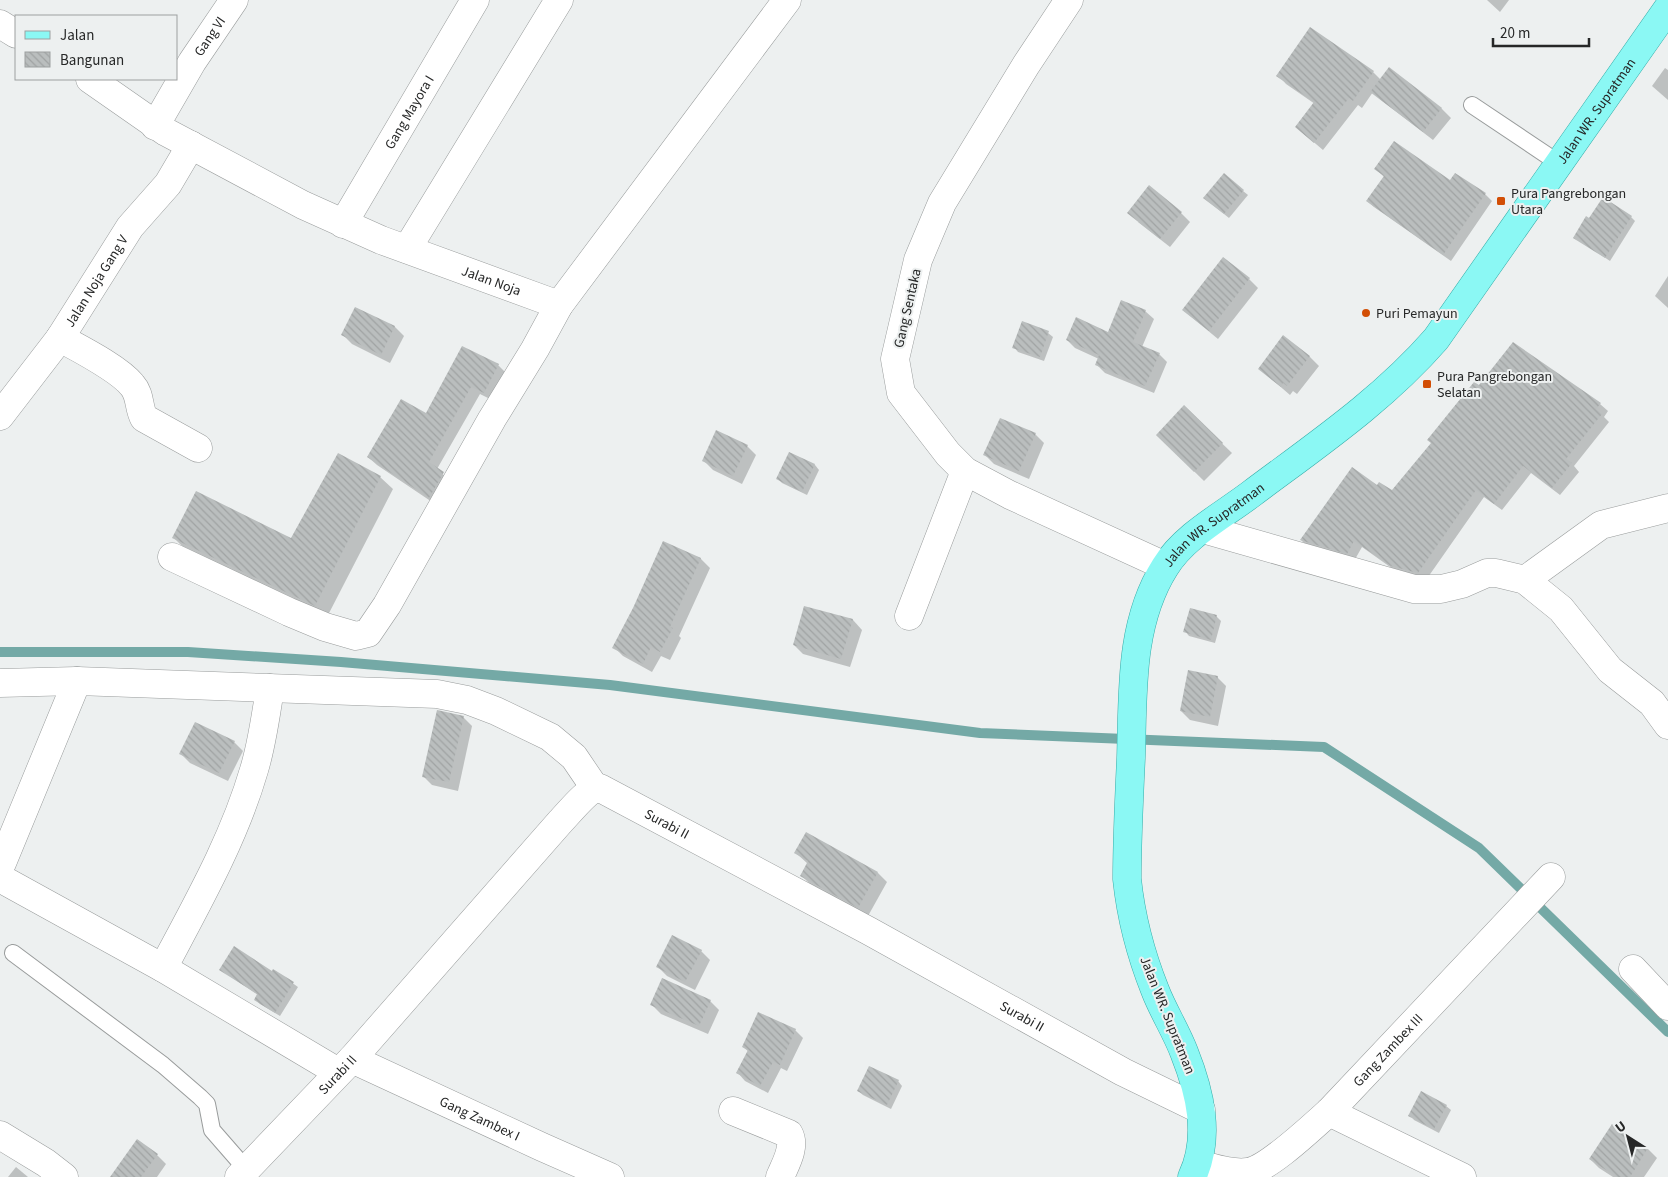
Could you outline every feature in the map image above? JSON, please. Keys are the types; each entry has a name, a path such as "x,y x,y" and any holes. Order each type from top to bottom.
{"main road":[{"name":"Jalan WR. Supratman","path":"1195,1170 1202,1131 1201,1110 1184,1051 1155,990 1135,925 1129,900 1127,879 1131,710 1138,640 1150,594 1165,566 1182,547 1203,529 1334,432 1418,360 1436,339 1668,8"}],"street":[{"name":"Gang VI","path":"155,126 192,62 234,0"},
{"name":"Gang Mayora I","path":"343,224 475,0"},
{"path":"407,249 559,0"},
{"path":"172,556 289,612 325,627 356,636 368,633 387,605 559,305 787,0"},
{"name":"Gang Sentaka","path":"1069,0 1026,65 942,203 918,260 895,359 901,393 948,454 965,471 1010,495 1165,566"},
{"path":"0,24 15,33"},
{"name":"Jalan Noja","path":"91,80 155,126 303,205 343,224 559,305"},
{"name":"Jalan Noja Gang V","path":"0,416 60,338 130,227 168,184 192,145"},
{"path":"60,338 123,376 137,393 144,418 198,448"},
{"path":"909,616 965,471"},
{"path":"1525,580 1601,525 1668,508"},
{"path":"1203,529 1414,589 1448,588 1487,573 1496,573 1525,580 1561,609 1610,670 1652,703 1668,725"},
{"path":"0,683 77,681 437,694 467,700 510,717 550,737 574,757 595,788"},
{"name":"Gang Zambex I","path":"77,681 4,872 163,968 345,1066 533,1143 610,1177"},
{"path":"163,968 219,858 245,799 256,762 270,688"},
{"name":"Surabi II","path":"243,1173 345,1066 560,822 595,788 600,788 869,931 1123,1072 1201,1110"},
{"name":"Gang Zambex III","path":"1195,1170 1249,1172 1263,1166 1329,1112 1548,881"},
{"path":"1633,968 1668,1006"},
{"path":"733,1111 789,1134 792,1145 780,1177"},
{"path":"1329,1112 1462,1177"},
{"path":"0,1135 46,1163 64,1177"}],"lane":[{"path":"1472,105 1560,164"},
{"path":"13,954 163,1064 200,1097 207,1104 212,1130 243,1173"}],"building":[{"path":"1310,27 1374,71 1353,101 1349,98 1314,143 1295,127 1314,102 1276,76"},
{"path":"1389,67 1442,108 1423,132 1370,92"},
{"path":"1394,141 1450,180 1455,173 1486,193 1443,255 1366,201 1384,176 1374,169"},
{"path":"1224,173 1244,190 1224,214 1203,198"},
{"path":"1149,185 1182,212 1160,239 1127,213"},
{"path":"1603,197 1632,216 1605,258 1573,238 1586,216 1589,218"},
{"path":"1223,257 1250,278 1209,331 1182,310"},
{"path":"1121,300 1146,310 1133,342 1160,353 1145,386 1095,365 1099,355 1066,340 1076,317 1108,332"},
{"path":"355,307 395,326 381,355 341,335"},
{"path":"1022,321 1049,331 1040,357 1012,348"},
{"path":"1283,335 1310,356 1287,386 1283,383 1281,387 1258,369"},
{"path":"1513,342 1601,403 1596,409 1602,414 1566,459 1572,463 1552,488 1523,466 1494,504 1476,490 1418,573 1391,566 1354,541 1347,554 1300,540 1352,467 1377,485 1379,482 1392,490 1431,443 1427,440 1474,382 1479,385"},
{"path":"462,346 499,364 484,393 471,387 429,462 444,472 429,498 367,457 401,399 426,413"},
{"path":"1184,405 1223,443 1194,472 1156,435"},
{"path":"1000,418 1036,433 1019,471 983,455"},
{"path":"716,430 748,445 733,476 702,461"},
{"path":"789,452 815,464 802,492 776,479"},
{"path":"338,453 381,476 315,606 172,538 196,491 291,538"},
{"path":"663,541 701,558 670,627 673,628 660,652 651,647 643,664 612,648 633,608"},
{"path":"804,606 853,619 841,659 793,645"},
{"path":"1190,608 1217,615 1211,640 1183,632"},
{"path":"1188,670 1218,676 1210,717 1180,711"},
{"path":"437,710 464,716 449,782 422,777"},
{"path":"195,722 235,741 219,773 179,754"},
{"path":"806,832 878,872 858,908 800,876 808,861 794,853"},
{"path":"672,935 702,950 685,982 656,967"},
{"path":"234,946 272,971 273,969 294,982 275,1013 254,1000 257,994 219,970"},
{"path":"662,978 711,1000 699,1026 650,1005"},
{"path":"758,1012 796,1029 780,1065 773,1062 760,1086 736,1073 748,1050 742,1047"},
{"path":"869,1066 899,1080 887,1105 857,1091"},
{"path":"1421,1091 1447,1105 1434,1129 1408,1116"},
{"path":"1612,1124 1648,1148 1630,1177 1617,1177 1589,1159"},
{"path":"137,1139 158,1154 141,1177 110,1177"}],"waterway":[{"path":"0,652 188,652 341,662 610,685 980,733 1324,747 1479,848 1668,1032"}],"place":[{"name":"Pura Pangrebongan Utara","path":"1501,201"},
{"name":"Puri Pemayun","path":"1366,313"},
{"name":"Pura Pangrebongan Selatan","path":"1427,384"}]}
